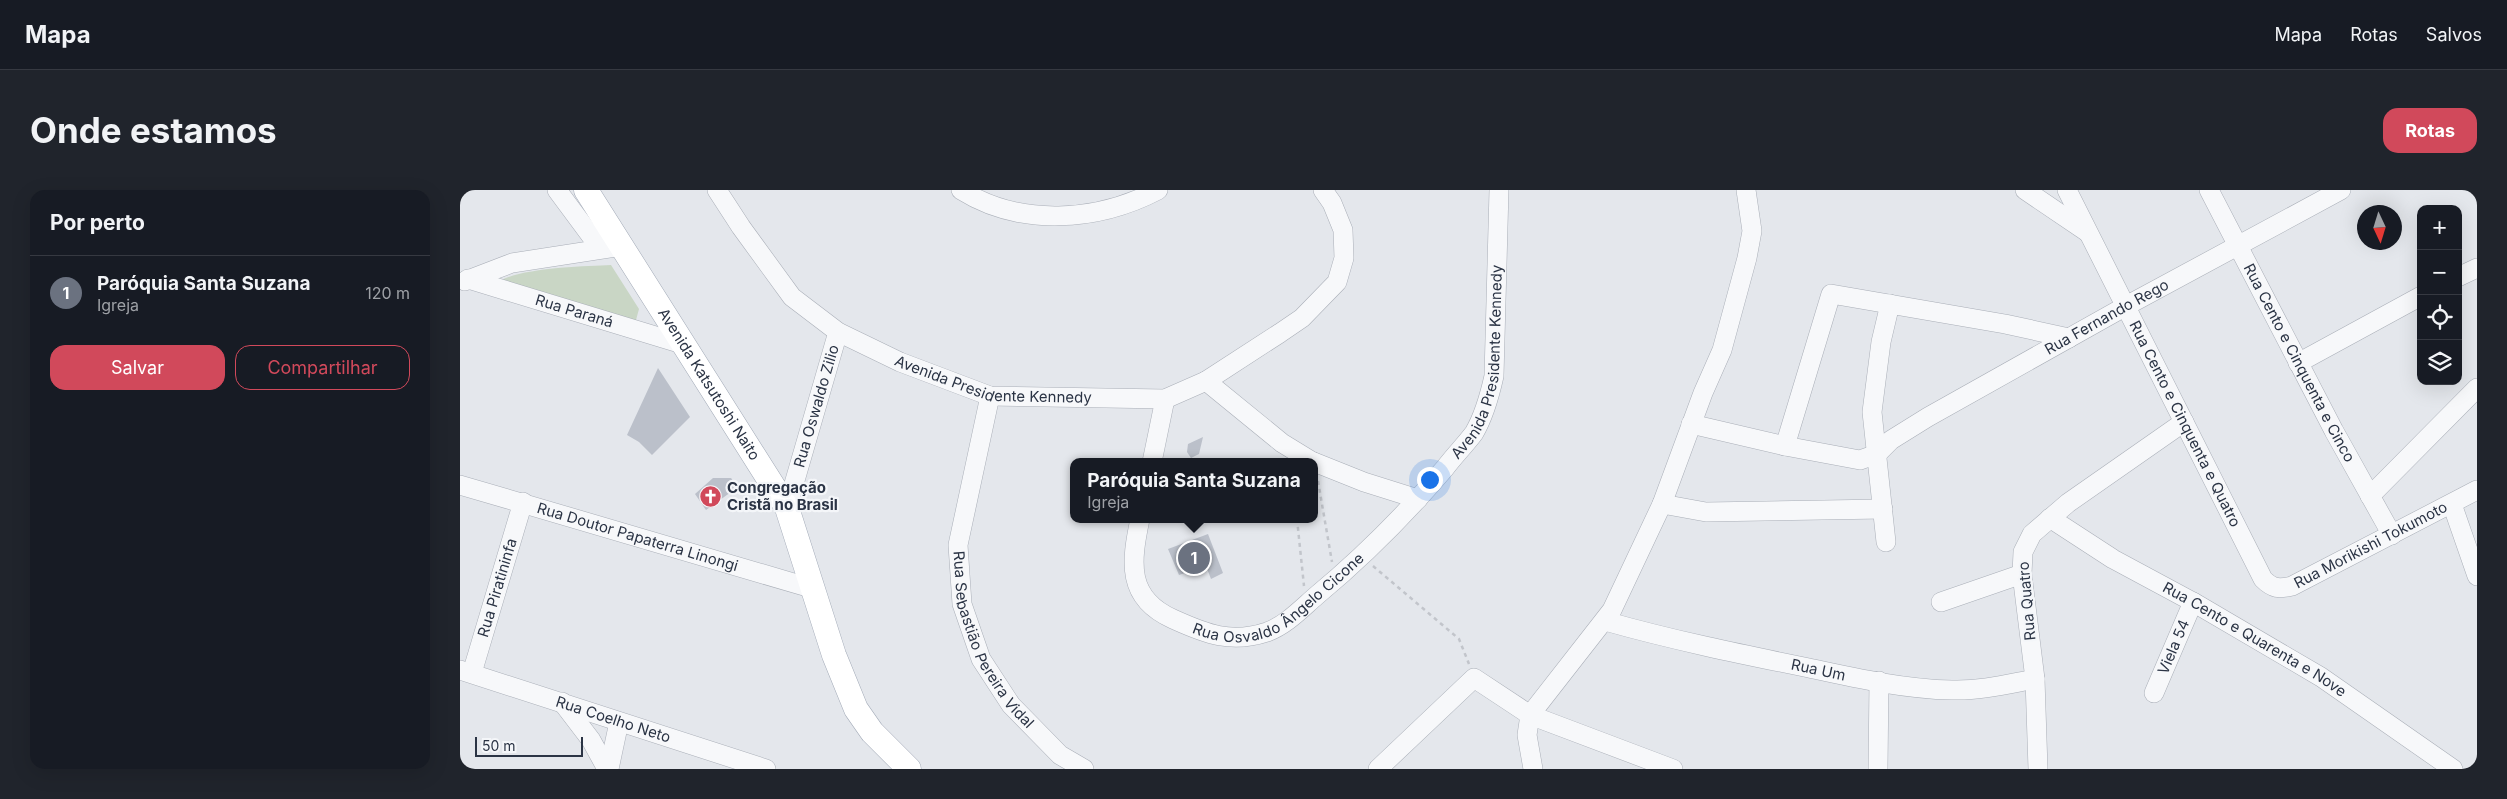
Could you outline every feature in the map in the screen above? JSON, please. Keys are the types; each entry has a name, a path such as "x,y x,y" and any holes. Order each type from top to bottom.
{"main road":[{"name":"Avenida Katsutoshi Naito","path":"586,190 611,247 682,344 730,416 787,508 834,655 856,709 872,732 907,768"}],"street":[{"path":"557,190 611,247"},
{"name":"Avenida Presidente Kennedy","path":"717,190 741,227 792,297 838,332 900,362 990,396 1165,399 1206,381 1302,318 1337,282 1344,258 1343,230 1332,204 1322,190"},
{"path":"961,190 982,203 1037,216 1082,214 1114,207 1158,190"},
{"name":"Avenida Presidente Kennedy","path":"1418,499 1474,432 1489,397 1494,376 1499,190"},
{"path":"1532,769 1527,735 1530,715 1605,621 1647,539 1662,504 1691,424 1722,350 1747,258 1752,232 1746,190"},
{"path":"2025,190 2090,234"},
{"name":"Rua Cento e Cinquenta e Quatro","path":"2067,190 2264,579"},
{"name":"Rua Cento e Cinquenta e Cinco","path":"2209,190 2298,363 2392,535"},
{"name":"Rua Fernando Rego","path":"1877,454 1891,440 1907,429 2126,306 2342,190"},
{"path":"464,282 512,263 611,247"},
{"path":"2462,275 2477,268"},
{"name":"Rua Paraná","path":"464,282 682,344"},
{"path":"1784,446 1831,294 2005,324 2069,338"},
{"path":"2298,363 2417,298"},
{"path":"1886,542 1872,412 1881,342 1890,304"},
{"name":"Rua Oswaldo Zilio","path":"787,508 838,332"},
{"path":"1206,381 1282,443 1304,458"},
{"path":"2370,496 2477,388"},
{"name":"Rua Sebastião Pereira Vidal","path":"990,396 958,545 962,604 981,659 1011,705 1060,755 1084,769"},
{"path":"1153,458 1165,399"},
{"name":"Rua Quatro","path":"2038,769 2035,679 2022,574 2023,552 2032,534 2050,518 2184,422"},
{"path":"1691,424 1852,460 1860,460 1877,454"},
{"path":"1318,467 1418,499"},
{"name":"Rua Doutor Papaterra Linongi","path":"460,485 814,589"},
{"name":"Rua Morikishi Tokumoto","path":"2264,579 2271,586 2279,589 2292,586 2477,490"},
{"name":"Rua Osvaldo Ângelo Cicone","path":"1139,523 1133,569 1135,583 1159,613 1210,636 1231,638 1251,636 1285,623 1362,557 1418,499"},
{"name":"Rua Piratininfa","path":"466,671 523,502"},
{"path":"1662,504 1706,512 1883,510"},
{"path":"2452,504 2477,576"},
{"name":"Rua Cento e Quarenta e Nove","path":"2050,518 2113,559 2193,602 2321,677 2453,769"},
{"path":"1941,602 2022,574"},
{"name":"Viela 54","path":"2154,693 2193,602"},
{"name":"Rua Um","path":"1605,621 1682,643 1879,681 1952,690 1986,688 2035,679"},
{"name":"Rua Coelho Neto","path":"466,671 766,769"},
{"path":"1378,769 1474,678 1530,715 1673,769"},
{"path":"1878,769 1879,681"},
{"path":"562,702 591,740 608,769"},
{"path":"608,769 619,722"}],"path":[{"path":"1318,483 1333,568"},
{"path":"1297,523 1304,595"},
{"path":"1362,557 1459,639 1474,678"}],"green space":[{"path":"611,265 639,309 636,320 630,321 500,281 537,270"}],"building":[{"path":"658,368 690,417 652,455 639,442 627,435"},
{"path":"1203,437 1199,454 1191,458 1187,452 1188,444"},
{"name":"Congregação Cristã no Brasil","path":"713,478 731,478 738,487 706,510 695,494"},
{"path":"1208,534 1223,573 1211,579 1206,566 1179,575 1168,549"}],"place":[{"name":"Congregação Cristã no Brasil","path":"711,497"},
{"name":"Paróquia Santa Suzana","path":"1194,558"}]}
